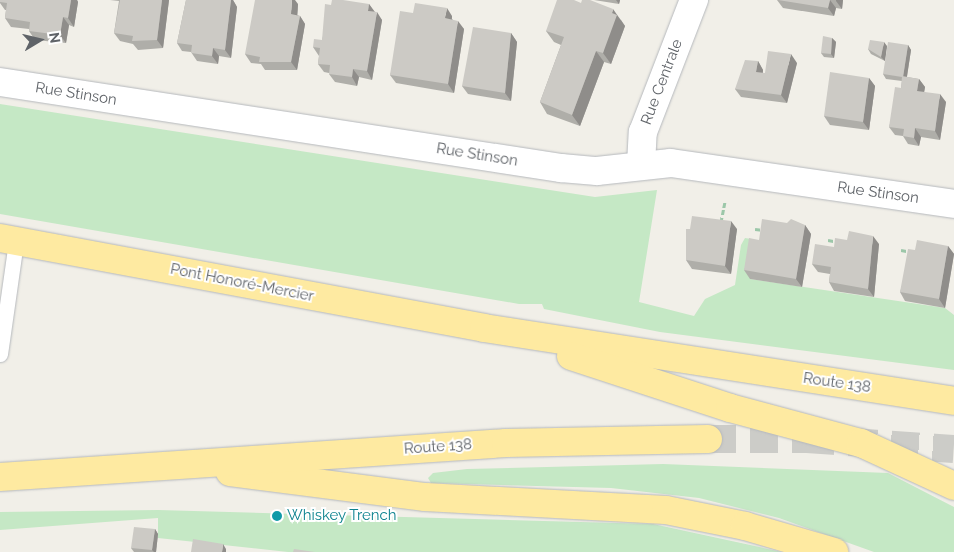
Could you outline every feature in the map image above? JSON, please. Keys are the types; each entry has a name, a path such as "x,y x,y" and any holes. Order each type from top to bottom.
{"highway":[{"name":"Pont Honoré-Mercier","path":"8,240 484,328"},
{"name":"Route 138","path":"484,328 954,401"},
{"path":"484,328 730,408 861,443 954,486"},
{"name":"Route 138","path":"169,464 506,443 708,439"},
{"path":"0,477 169,464 425,497 666,510 745,526 834,552"}],"street":[{"name":"Rue Centrale","path":"641,165 643,132 694,0"},
{"name":"Rue Stinson","path":"0,82 561,168 597,171 641,165 700,166 954,204"}],"lane":[{"path":"0,354 8,240"}],"path":[{"path":"720,227 726,193"},
{"path":"755,229 767,231"},
{"path":"828,240 846,242"},
{"path":"901,250 922,253"}],"green space":[{"path":"0,104 595,197 657,190 639,302 694,316 705,299 735,285 741,245 745,238 751,239 750,279 945,308 954,315 954,370 660,332 544,309 542,304 519,304 0,214"},
{"path":"663,464 888,473 954,507 954,552 874,552 779,518 699,498 611,488 431,483 428,478 433,473 467,469"},
{"path":"158,510 653,524 782,552 288,552 158,538 158,518 0,530 0,512"}],"building":[{"path":"0,0 71,0 68,18 63,17 60,35 29,31 30,22 5,18 7,3 0,2"},
{"path":"120,0 162,0 157,40 132,41 133,36 114,33"},
{"path":"186,0 231,0 225,50 213,48 212,56 191,53 192,45 177,43"},
{"path":"255,0 292,0 291,14 300,16 291,62 259,62 260,57 245,54"},
{"path":"332,0 369,4 368,11 377,12 367,71 353,69 352,77 329,74 330,65 318,64 320,48 313,47 314,39 322,40 325,4 331,5"},
{"path":"557,0 574,0 581,3 582,0 590,0 613,9 612,13 617,15 603,53 596,51 572,115 540,102 564,37 546,31"},
{"path":"778,0 830,0 828,8"},
{"path":"415,3 447,8 445,18 458,21 448,84 390,75 400,11 413,13"},
{"path":"473,27 511,33 505,93 462,86"},
{"path":"823,36 832,38 831,54 821,53"},
{"path":"870,40 884,42 881,57 868,49"},
{"path":"888,42 908,45 903,77 883,74"},
{"path":"768,51 791,54 781,95 735,89 745,60 758,61 756,72 765,73"},
{"path":"830,72 869,78 863,122 824,116"},
{"path":"902,76 919,79 917,91 940,94 935,131 915,128 914,138 903,136 904,129 889,127 895,87 901,88"},
{"path":"692,216 731,221 725,266 686,260 686,229 690,229"},
{"path":"762,219 787,223 791,219 805,225 796,279 744,270 749,238 759,240"},
{"path":"849,231 873,236 868,289 829,282 831,267 812,264 815,244 834,247 835,238 847,240"},
{"path":"917,240 948,246 939,299 900,292 908,249 915,250"},
{"path":"134,527 155,529 152,550 131,548"},
{"path":"193,539 223,544 222,552 191,552"},
{"path":"294,549 315,552 293,552"}],"tunnel":[{"path":"708,439 807,439 954,449"}],"place":[{"name":"Whiskey Trench","path":"277,516"}]}
